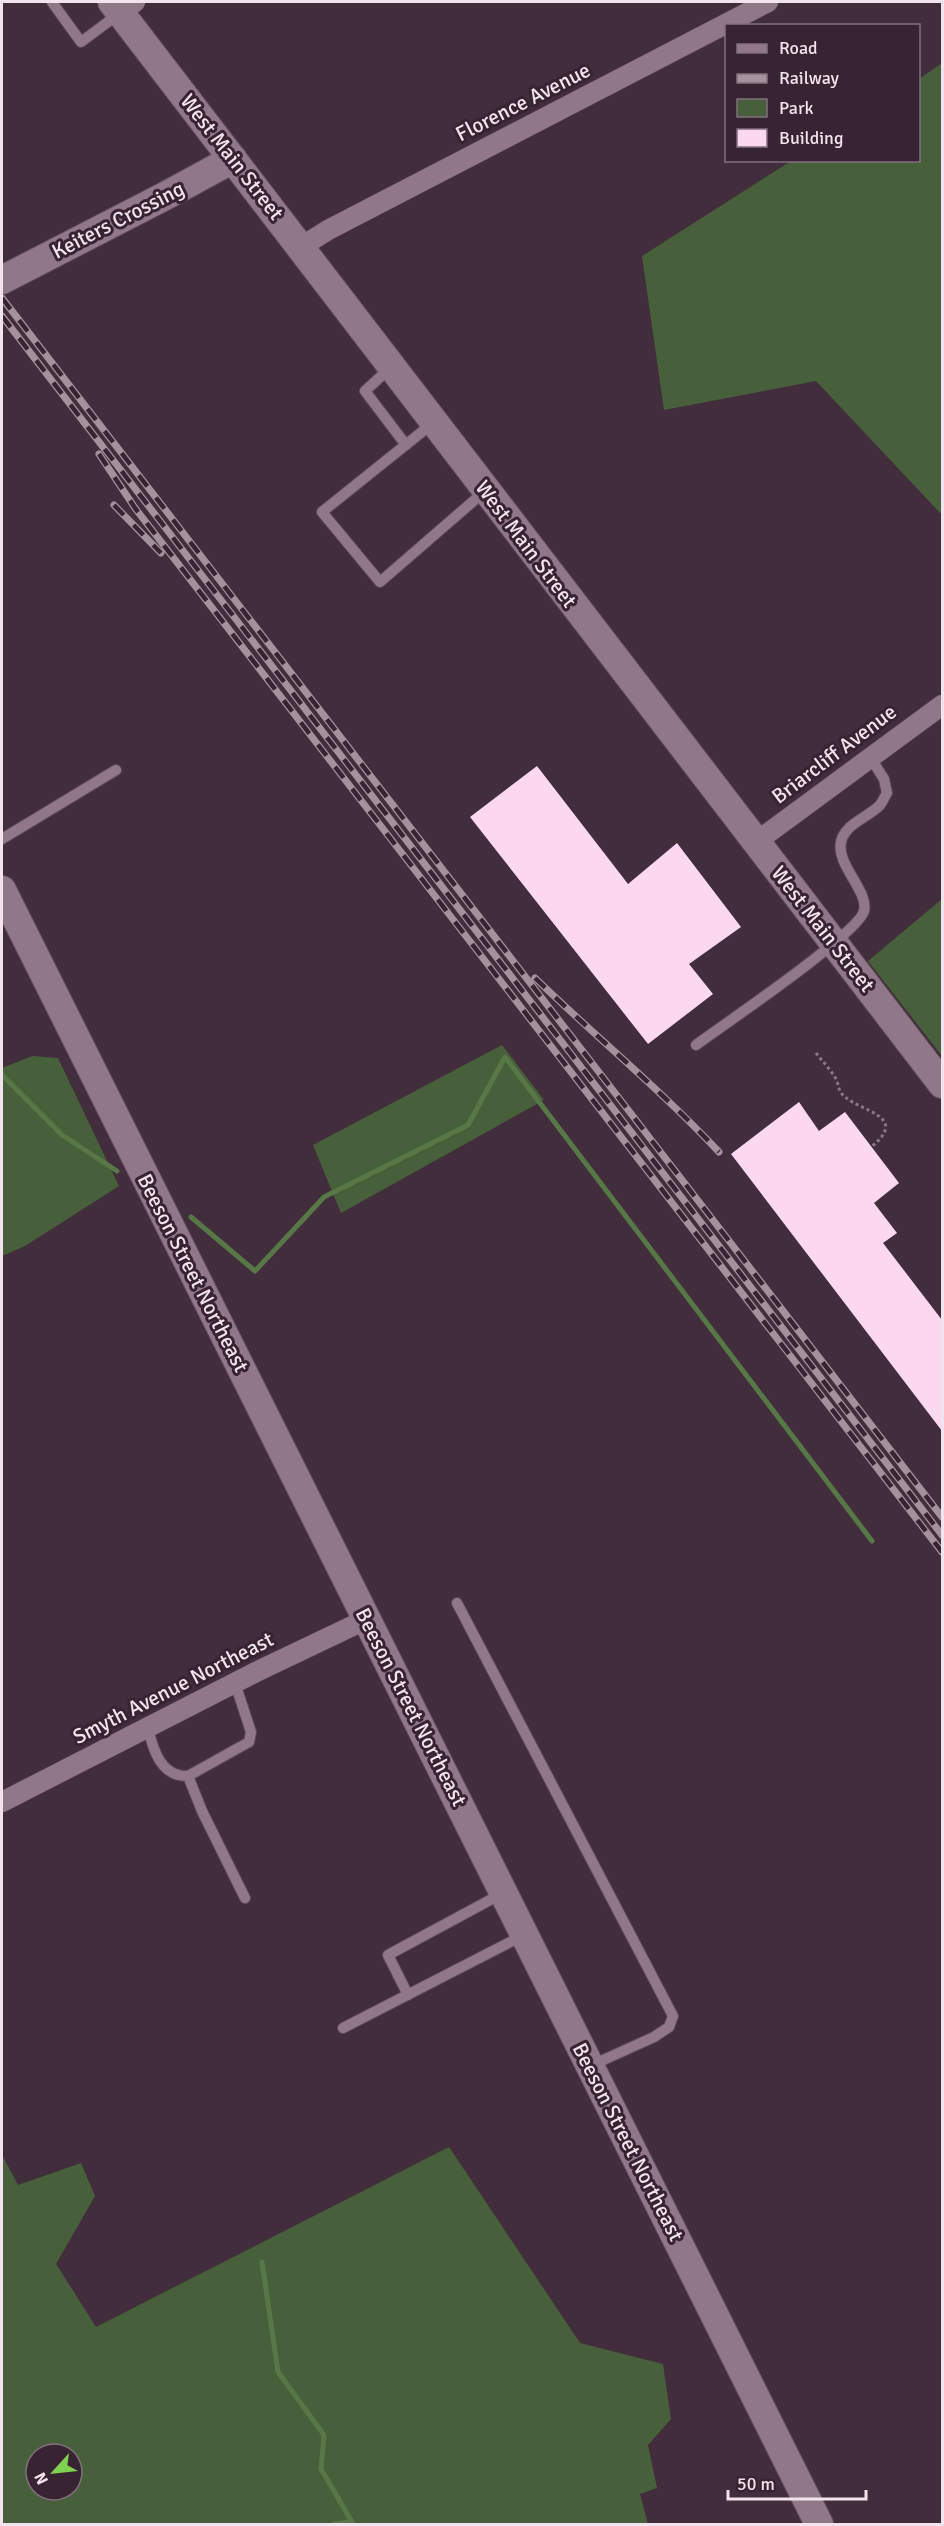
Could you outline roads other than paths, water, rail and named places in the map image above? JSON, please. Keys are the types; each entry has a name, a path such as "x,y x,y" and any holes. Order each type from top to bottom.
{"street":[{"name":"Florence Avenue","path":"726,24 768,2"},
{"name":"West Main Street","path":"122,5 233,159 391,367 942,1084"},
{"name":"Florence Avenue","path":"301,247 328,230 725,24"},
{"name":"Keiters Crossing","path":"2,280 233,159"},
{"name":"Briarcliff Avenue","path":"756,842 942,705"},
{"name":"Beeson Street Northeast","path":"2,890 819,2524"},
{"name":"Smyth Avenue Northeast","path":"2,1802 235,1683 367,1619"}],"lane":[{"path":"52,2 81,42 122,5"},
{"path":"391,367 365,391 406,445"},
{"path":"434,423 322,512 380,582 485,490"},
{"path":"696,1045 834,944 859,921 864,910 864,900 844,862 840,843 847,830 880,805 887,793 884,779 870,757"},
{"path":"2,839 116,770"},
{"path":"457,1603 673,2016 669,2027 654,2037 590,2066"},
{"path":"148,1728 157,1758 169,1773 188,1776 249,1742 251,1732 235,1683"},
{"path":"188,1776 202,1811 245,1898"},
{"path":"408,1995 388,1955 504,1893"},
{"path":"343,2028 524,1935"}],"waterway":[{"path":"191,1217 255,1271 324,1197 468,1125 505,1057 872,1541"},
{"path":"2,1075 62,1135 117,1171"},
{"path":"262,2262 278,2372 324,2435 321,2469 352,2522 334,2524"}],"railway":[{"path":"2,298 942,1517"},
{"path":"2,316 942,1535"},
{"path":"99,454 135,508 942,1552"},
{"path":"114,505 161,553"},
{"path":"535,978 719,1152"}]}
